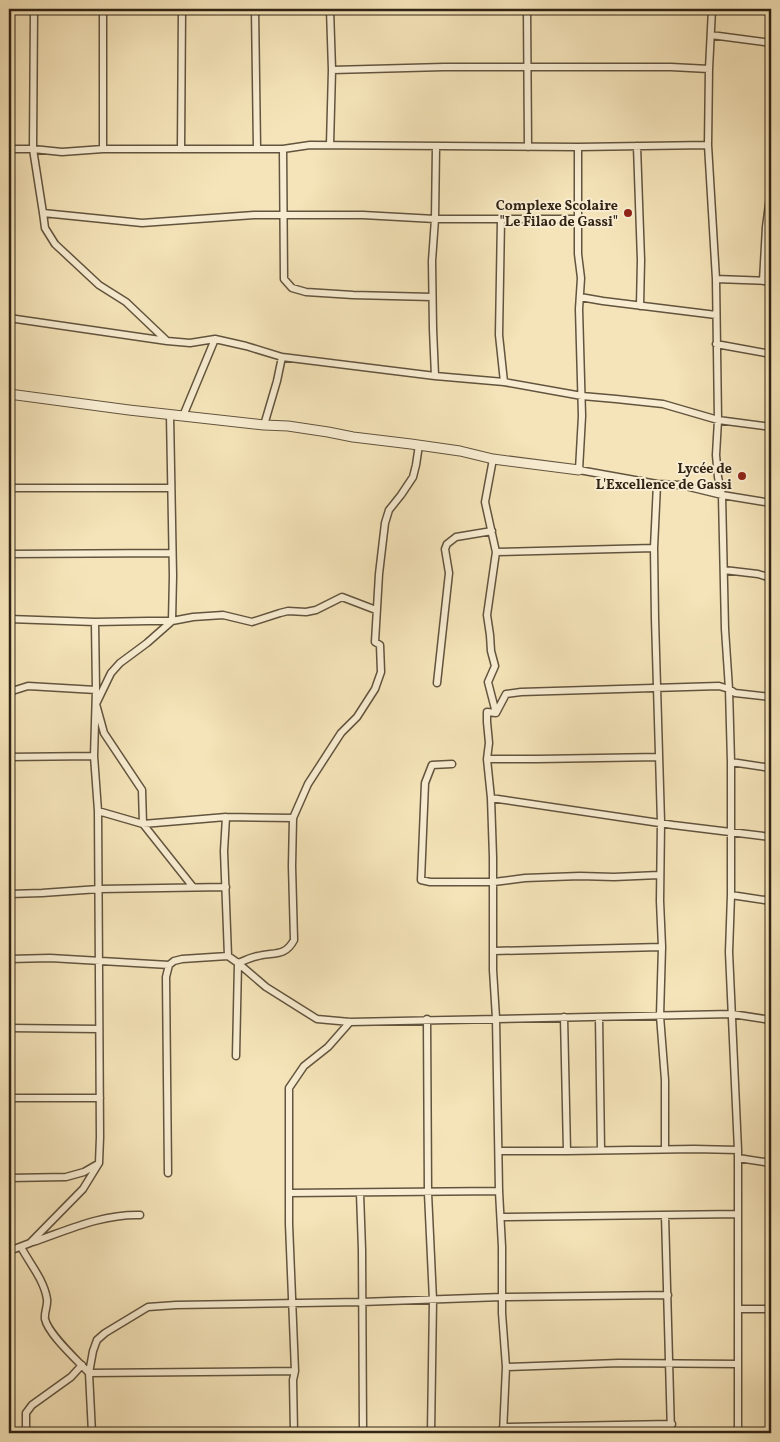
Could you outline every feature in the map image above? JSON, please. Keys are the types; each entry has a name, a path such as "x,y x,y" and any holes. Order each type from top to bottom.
{"street":[{"path":"34,9 33,149 45,228 54,244 99,285 126,302 167,340"},
{"path":"103,9 104,149"},
{"path":"181,149 182,9"},
{"path":"255,9 257,149"},
{"path":"330,9 332,70 330,145"},
{"path":"527,9 528,147"},
{"path":"712,9 708,145 716,279 718,420 716,455 722,495 726,659 729,689 731,762 729,952 738,1150 738,1433 751,1433"},
{"path":"710,35 771,43"},
{"path":"332,70 444,67 671,67 709,69"},
{"path":"9,149 62,152 104,149 283,149 310,145 528,147 708,145"},
{"path":"435,376 432,262 435,219 436,146"},
{"path":"637,146 641,260 640,306"},
{"path":"578,147 578,254 581,278 582,396 579,470"},
{"path":"283,149 284,278 292,288 306,292 432,297"},
{"path":"763,281 766,227 771,188"},
{"path":"43,212 142,223 254,215 363,215 435,219 578,219"},
{"path":"501,219 499,335 504,382"},
{"path":"716,279 771,282"},
{"path":"580,297 716,315"},
{"path":"9,318 190,343 215,339 282,357 435,376 504,382 582,396 663,404 718,420 771,427"},
{"path":"183,416 215,339"},
{"path":"716,344 771,354"},
{"path":"264,425 278,380 282,357"},
{"path":"9,394 170,415 288,426 352,437 460,451 493,459 579,470 657,484 681,485 722,495 771,503"},
{"path":"170,415 172,621 111,672 96,704 104,733 142,790 143,824 193,887"},
{"path":"238,963 290,948 294,940 293,818 308,784 341,732 357,717 375,689 381,672 380,645 375,642 376,610 378,574 386,523 389,510 402,495 413,476 419,445"},
{"path":"493,459 485,502 496,552 487,615 491,651 496,666 488,682 496,713"},
{"path":"657,484 654,548 661,822 662,947 660,1016 665,1080 665,1149"},
{"path":"9,488 171,488"},
{"path":"437,683 449,573 445,549 447,544 456,536 492,532"},
{"path":"496,552 654,548"},
{"path":"9,554 172,553"},
{"path":"724,570 758,574 771,578"},
{"path":"9,618 95,622 172,621 223,614 252,622 280,613 316,610 342,597 376,610"},
{"path":"30,1244 83,1189 99,1163 98,811 94,756 96,704 95,622"},
{"path":"9,692 28,686 96,690"},
{"path":"496,713 506,694 554,691 718,686 735,693 771,697"},
{"path":"496,713 487,712 486,722 489,743 487,759 491,798 494,882 493,970 496,1018 502,1297 506,1367 503,1430 672,1424"},
{"path":"9,758 94,756"},
{"path":"487,759 659,757"},
{"path":"731,762 771,768"},
{"path":"452,764 432,765 425,783 420,880 430,882 494,882 573,876 660,875"},
{"path":"491,798 673,825 771,837"},
{"path":"98,811 143,824 226,817 293,818"},
{"path":"226,817 224,851 228,956"},
{"path":"9,894 98,888 226,887"},
{"path":"731,895 771,901"},
{"path":"494,951 662,947"},
{"path":"168,1173 166,977 169,965 174,961 228,956 266,987 317,1018 350,1022 732,1014 771,1020"},
{"path":"9,959 50,958 169,965"},
{"path":"236,1056 238,963"},
{"path":"599,1017 601,1150"},
{"path":"564,1018 567,1151"},
{"path":"427,1020 428,1193 433,1300 431,1433"},
{"path":"294,1433 293,1380 295,1371 289,1193 289,1088 304,1066 328,1047 350,1022"},
{"path":"9,1028 99,1029"},
{"path":"9,1098 100,1098"},
{"path":"499,1151 738,1150"},
{"path":"738,1158 771,1163"},
{"path":"9,1178 66,1177 84,1172 99,1163"},
{"path":"289,1193 499,1191"},
{"path":"360,1193 363,1433"},
{"path":"501,1217 738,1214"},
{"path":"9,1251 98,1220 113,1216 140,1215"},
{"path":"666,1215 672,1433"},
{"path":"21,1247 45,1291 47,1303 45,1318 51,1331 89,1373 295,1371"},
{"path":"92,1433 89,1373 92,1351 97,1340 105,1333 148,1307 502,1297 668,1296"},
{"path":"738,1309 771,1309"},
{"path":"506,1367 610,1364 738,1364"},
{"path":"26,1433 26,1413 32,1405 71,1377 82,1365"}],"place":[{"name":"Complexe Scolaire \"Le Filao de Gassi\"","path":"628,213"},
{"name":"Lycée de L'Excellence de Gassi","path":"742,476"}]}
